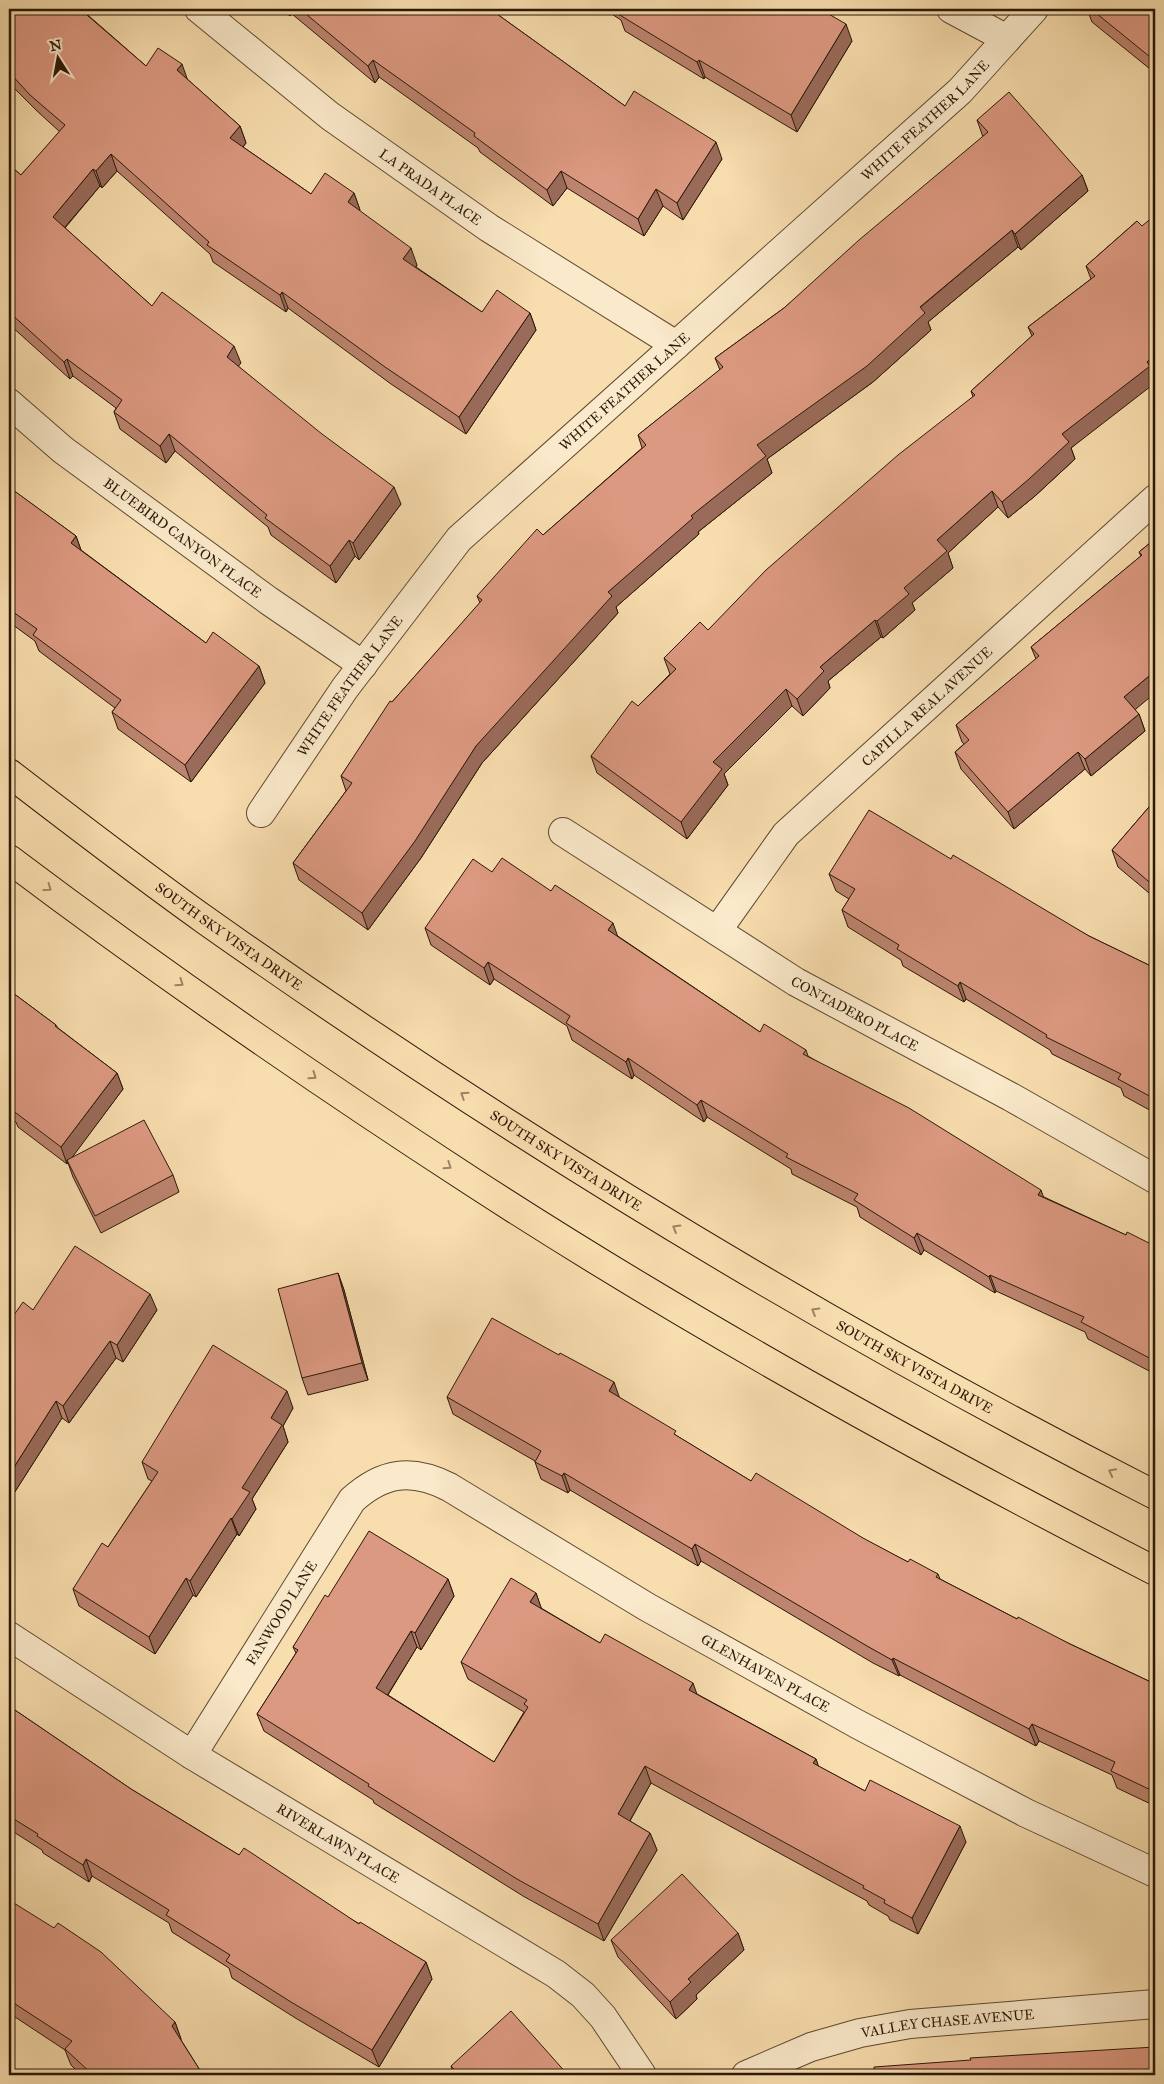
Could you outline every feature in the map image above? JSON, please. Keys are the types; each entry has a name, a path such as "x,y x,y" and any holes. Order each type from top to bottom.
{"main road":[{"name":"SOUTH SKY VISTA DRIVE","path":"9,774 204,920 370,1034 548,1150 821,1314 974,1400 1155,1495"},
{"path":"9,859 179,983 335,1091 481,1188 698,1320 840,1402 1024,1503 1155,1571"}],"street":[{"name":"LA PRADA PLACE","path":"199,9 330,116 457,206 676,346"},
{"path":"951,9 1007,39"},
{"name":"WHITE FEATHER LANE","path":"261,813 345,688 459,539 960,91 1034,9"},
{"name":"BLUEBIRD CANYON PLACE","path":"9,403 71,456 269,601 363,665"},
{"name":"CAPILLA REAL AVENUE","path":"717,930 786,834 884,742 1155,499"},
{"name":"CONTADERO PLACE","path":"564,832 796,982 1011,1097 1155,1179"},
{"name":"GLENHAVEN PLACE","path":"380,1480 397,1475 415,1474 433,1479 449,1487 647,1607 849,1719 1026,1813 1155,1873"},
{"name":"FANWOOD LANE","path":"192,1755 352,1500 365,1488 380,1480"},
{"name":"RIVERLAWN PLACE","path":"9,1636 192,1755 556,1974 583,1994 603,2017 642,2075"},
{"name":"VALLEY CHASE AVENUE","path":"746,2075 811,2047 860,2033 910,2024 1155,2004"}],"building":[{"path":"9,9 80,9 146,66 158,48 182,64 177,70 240,126 230,138 311,194 325,173 354,193 348,202 411,248 403,259 482,312 497,290 530,313 459,417 385,367 282,292 280,295 207,245 209,242 111,154 96,171 93,169 53,217 152,306 162,292 234,346 227,357 322,434 394,487 353,543 349,540 330,566 265,518 267,515 169,434 160,446 114,412 122,400 67,359 64,362 9,312 9,165 21,175 65,125 30,95 9,72"},
{"path":"300,9 490,9 625,106 634,91 716,142 677,203 656,189 638,219 561,171 547,190 474,136 475,133 373,60 368,66"},
{"path":"622,9 820,9 846,24 791,115 699,60 697,62 618,14"},
{"path":"1091,9 1155,9 1155,61"},
{"path":"1009,92 1082,175 1015,234 1012,230 920,307 925,313 867,366 757,445 766,456 691,516 693,518 608,592 612,596 476,746 415,841 362,913 293,863 352,783 341,776 390,701 392,702 482,600 477,596 537,529 543,535 646,445 638,435 723,367 715,358 784,308 859,240 988,132 977,120"},
{"path":"1155,215 1155,354 1147,362 1150,366 1062,434 1069,442 1002,502 992,491 937,540 947,551 904,588 909,594 820,667 824,671 797,699 786,689 713,762 722,769 681,822 591,756 632,701 638,706 676,669 664,658 700,622 708,630 766,570 898,455 975,395 971,391 1034,334 1028,327 1095,276 1086,266 1137,221 1142,226"},
{"path":"9,487 76,536 71,543 206,643 213,632 259,666 185,765 112,712 121,700 33,635 37,629 9,609"},
{"path":"1155,539 1155,671 1124,697 1139,714 1085,759 1078,752 1008,812 955,752 969,740 956,725 1039,656 1031,647 1142,555 1139,552"},
{"path":"1155,800 1155,887 1112,850"},
{"path":"869,810 951,859 953,855 1089,936 1155,968 1150,981 1155,984 1155,1099 1118,1079 1121,1074 1046,1037 1047,1035 960,982 958,986 897,949 899,945 842,910 855,889 829,874"},
{"path":"502,858 551,891 555,885 613,923 608,930 760,1032 764,1024 806,1050 803,1054 909,1108 1041,1190 1038,1195 1126,1235 1127,1232 1155,1246 1155,1361 1081,1322 1084,1317 990,1275 989,1277 917,1233 914,1238 854,1200 858,1194 786,1157 788,1154 701,1100 697,1105 628,1058 626,1062 566,1023 570,1016 488,962 484,968 425,928 473,859 492,872"},
{"path":"9,990 117,1073 61,1147 12,1110 13,1108 9,1104"},
{"path":"144,1120 173,1175 95,1216 67,1160"},
{"path":"75,1246 150,1294 117,1345 110,1341 63,1406 56,1401 9,1475 9,1322 23,1302 33,1310"},
{"path":"338,1273 362,1363 302,1378 278,1289"},
{"path":"492,1318 559,1355 560,1353 614,1382 609,1391 676,1431 674,1434 751,1481 756,1473 863,1538 908,1562 910,1559 938,1574 936,1577 1017,1619 1018,1617 1153,1683 1155,1678 1155,1792 1111,1771 1115,1762 1032,1724 1029,1729 893,1658 892,1660 695,1544 692,1549 564,1473 562,1476 535,1462 541,1451 447,1397"},
{"path":"213,1345 287,1391 271,1418 282,1425 242,1488 250,1492 190,1581 186,1578 149,1637 73,1589 102,1543 108,1547 158,1472 142,1462"},
{"path":"369,1531 448,1579 415,1633 411,1631 376,1688 494,1762 528,1707 524,1704 527,1700 461,1662 511,1578 536,1593 530,1602 600,1643 605,1634 693,1683 689,1690 816,1759 813,1763 865,1791 870,1780 960,1826 912,1918 884,1903 885,1900 863,1888 864,1886 645,1766 618,1814 650,1833 598,1924 517,1879 257,1714 298,1650 293,1647 325,1595 328,1597"},
{"path":"9,1706 131,1789 239,1855 244,1848 359,1924 360,1922 426,1962 372,2050 226,1961 230,1955 166,1915 169,1910 86,1859 83,1865 9,1816"},
{"path":"682,1874 738,1933 688,1979 691,1982 670,2002 611,1940"},
{"path":"9,1900 54,1928 58,1923 101,1952 175,2022 172,2026 203,2075 93,2075 65,2049 72,2041 9,2000"},
{"path":"511,2011 568,2075 459,2075 451,2066"},
{"path":"1155,2047 1155,2075 874,2075 874,2067 971,2060 970,2058"}]}
